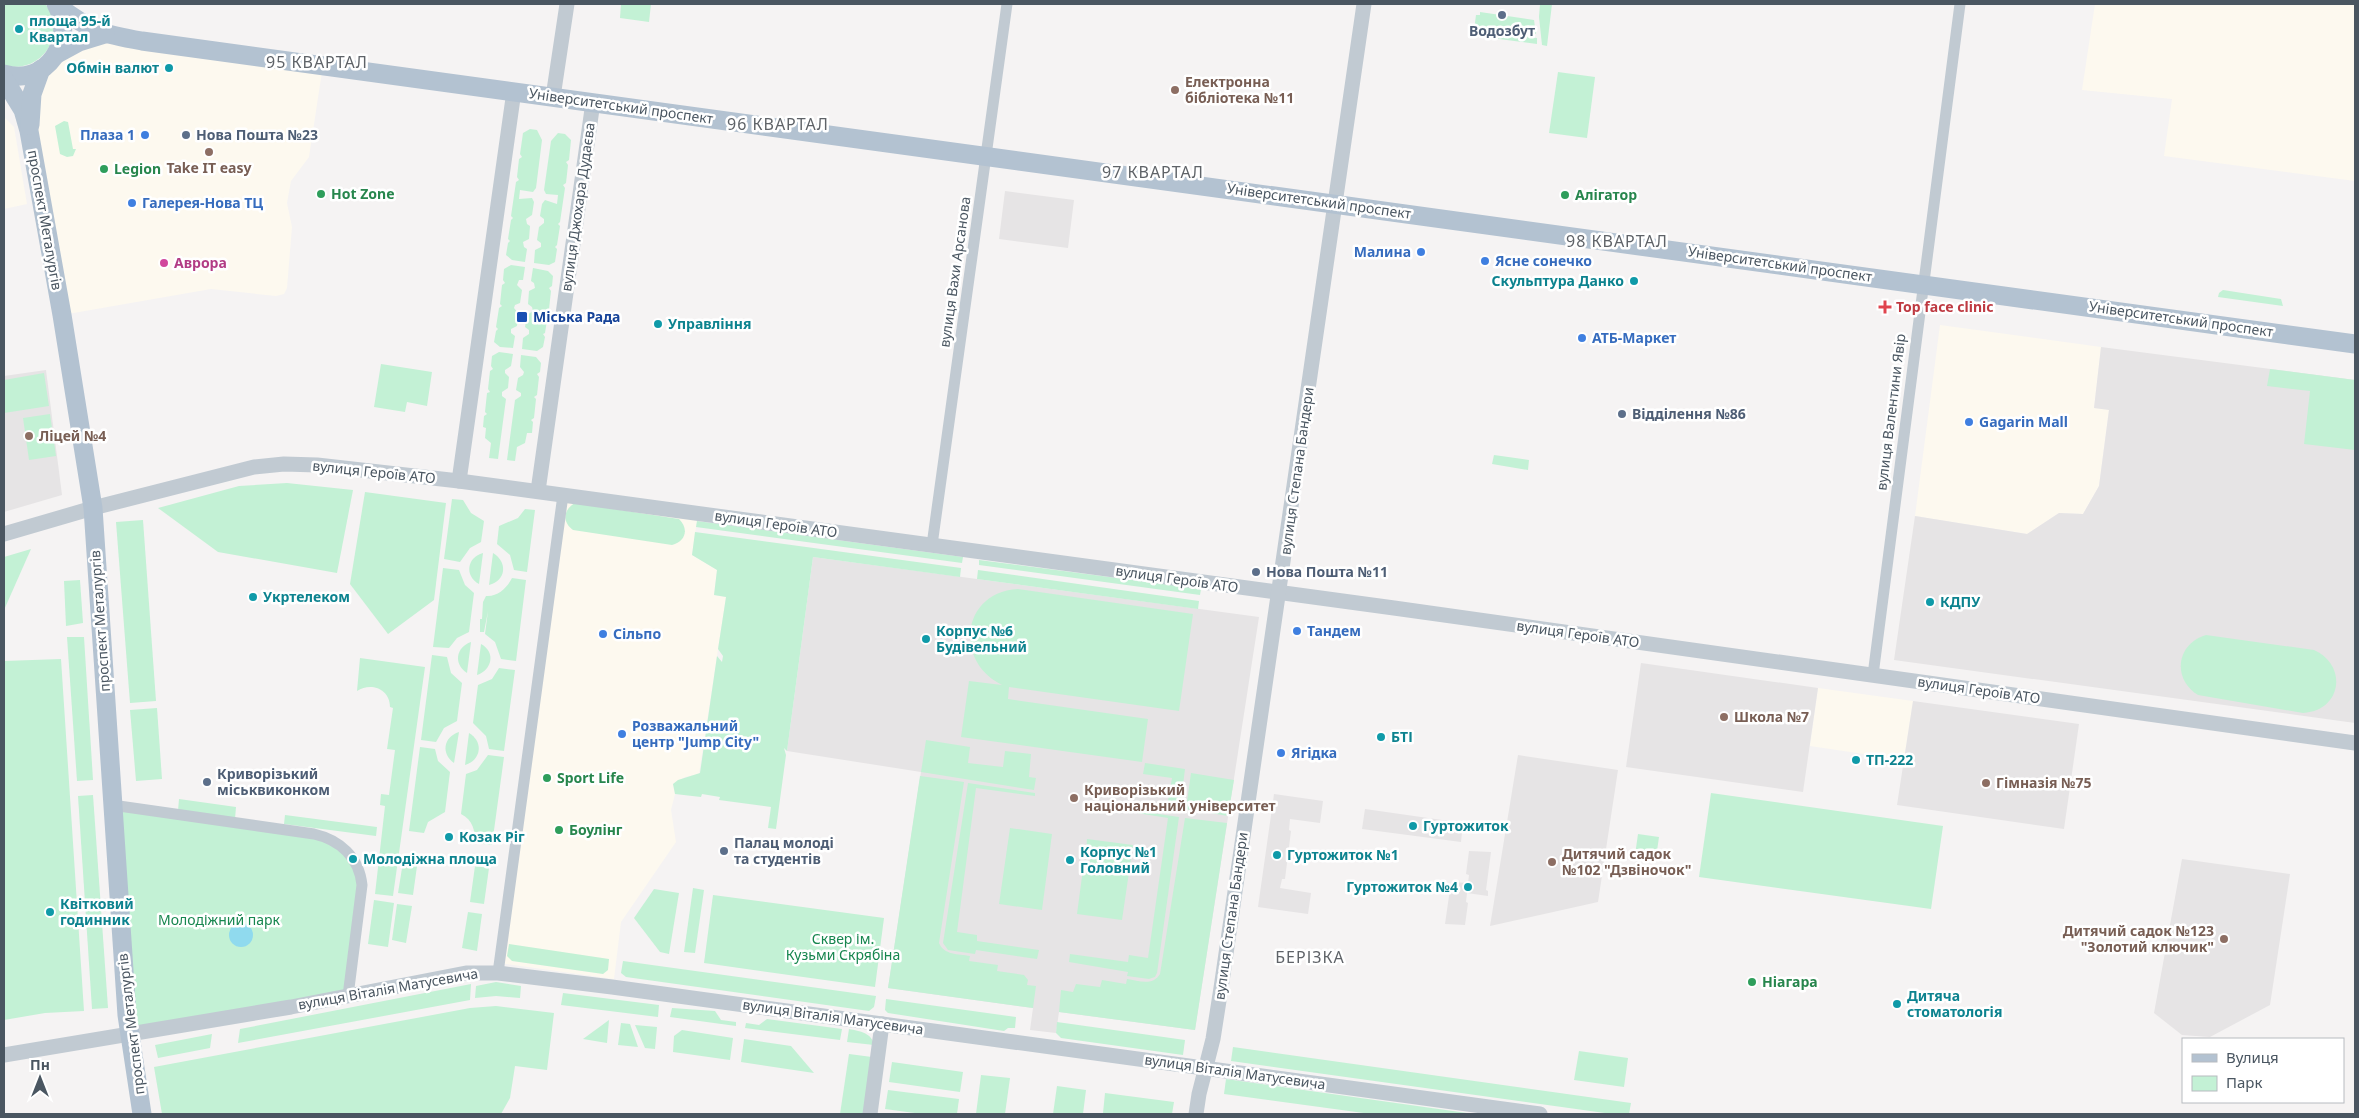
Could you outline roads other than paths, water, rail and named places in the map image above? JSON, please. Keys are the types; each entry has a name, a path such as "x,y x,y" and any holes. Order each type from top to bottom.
{"main road":[{"path":"57,5 83,25 105,34"},
{"path":"57,5 64,25 64,35 57,54"},
{"name":"Університетський проспект","path":"105,34 2355,344"},
{"path":"4,74 25,75 41,69 57,54 79,42 105,34"},
{"path":"29,131 32,94 41,69"},
{"path":"4,79 23,110 29,131"},
{"name":"проспект Металургів","path":"29,131 62,315 93,508 129,1034 142,1114"}],"street":[{"path":"553,97 567,4"},
{"name":"вулиця Вахи Арсанова","path":"932,545 1007,4"},
{"name":"вулиця Степана Бандери","path":"1196,1114 1220,996 1364,4"},
{"name":"вулиця Валентини Явір","path":"1873,675 1960,4"},
{"path":"459,481 514,91"},
{"name":"вулиця Джохара Дудаєва","path":"538,491 593,102"},
{"name":"вулиця Героїв АТО","path":"4,534 237,470 284,464 350,468 538,491 932,545 2355,743"},
{"path":"498,973 563,495"},
{"path":"112,805 314,834 341,845 359,868 362,884 348,996"},
{"name":"вулиця Віталія Матусевича","path":"4,1055 348,996 466,973 498,973 1540,1114"},
{"path":"870,1114 882,1024"}],"water":[{"path":"241,923 250,926 253,935 250,944 241,947 232,944 229,935 232,926"}],"place":[{"name":"Водозбут","path":"1502,15"},
{"name":"площа 95-й Квартал","path":"19,29"},
{"name":"Обмін валют","path":"169,68"},
{"name":"Електронна бібліотека №11","path":"1175,90"},
{"name":"Плаза 1","path":"145,135"},
{"name":"Нова Пошта №23","path":"186,135"},
{"name":"Take IT easy","path":"209,152"},
{"name":"Legion","path":"104,169"},
{"name":"Hot Zone","path":"321,194"},
{"name":"Алігатор","path":"1565,195"},
{"name":"Галерея-Нова ТЦ","path":"132,203"},
{"name":"Малина","path":"1421,252"},
{"name":"Ясне сонечко","path":"1485,261"},
{"name":"Аврора","path":"164,263"},
{"name":"Скульптура Данко","path":"1634,281"},
{"name":"Top face clinic","path":"1885,307"},
{"name":"Міська Рада","path":"522,317"},
{"name":"Управління","path":"658,324"},
{"name":"АТБ-Маркет","path":"1582,338"},
{"name":"Відділення №86","path":"1622,414"},
{"name":"Gagarin Mall","path":"1969,422"},
{"name":"Ліцей №4","path":"29,436"},
{"name":"Нова Пошта №11","path":"1256,572"},
{"name":"Укртелеком","path":"253,597"},
{"name":"КДПУ","path":"1930,602"},
{"name":"Тандем","path":"1297,631"},
{"name":"Сільпо","path":"603,634"},
{"name":"Корпус №6 Будівельний","path":"926,639"},
{"name":"Школа №7","path":"1724,717"},
{"name":"Розважальний центр \"Jump City\"","path":"622,734"},
{"name":"БТІ","path":"1381,737"},
{"name":"Ягідка","path":"1281,753"},
{"name":"ТП-222","path":"1856,760"},
{"name":"Sport Life","path":"547,778"},
{"name":"Криворізький міськвиконком","path":"207,782"},
{"name":"Гімназія №75","path":"1986,783"},
{"name":"Криворізький національний університет","path":"1074,798"},
{"name":"Гуртожиток","path":"1413,826"},
{"name":"Боулінг","path":"559,830"},
{"name":"Козак Ріг","path":"449,837"},
{"name":"Палац молоді та студентів","path":"724,851"},
{"name":"Гуртожиток №1","path":"1277,855"},
{"name":"Молодіжна площа","path":"353,859"},
{"name":"Корпус №1 Головний","path":"1070,860"},
{"name":"Дитячий садок №102 \"Дзвіночок\"","path":"1552,862"},
{"name":"Гуртожиток №4","path":"1468,887"},
{"name":"Квітковий годинник","path":"50,912"},
{"name":"Дитячий садок №123 \"Золотий ключик\"","path":"2224,939"},
{"name":"Ніагара","path":"1752,982"},
{"name":"Дитяча стоматологія","path":"1897,1004"}],"district":[{"name":"95 КВАРТАЛ","path":"317,62"},
{"name":"96 КВАРТАЛ","path":"778,124"},
{"name":"97 КВАРТАЛ","path":"1153,172"},
{"name":"98 КВАРТАЛ","path":"1617,241"},
{"name":"БЕРІЗКА","path":"1310,957"}],"park label":[{"name":"Молодіжний парк","path":"219,920"},
{"name":"Сквер ім. Кузьми Скрябіна","path":"843,948"}]}
